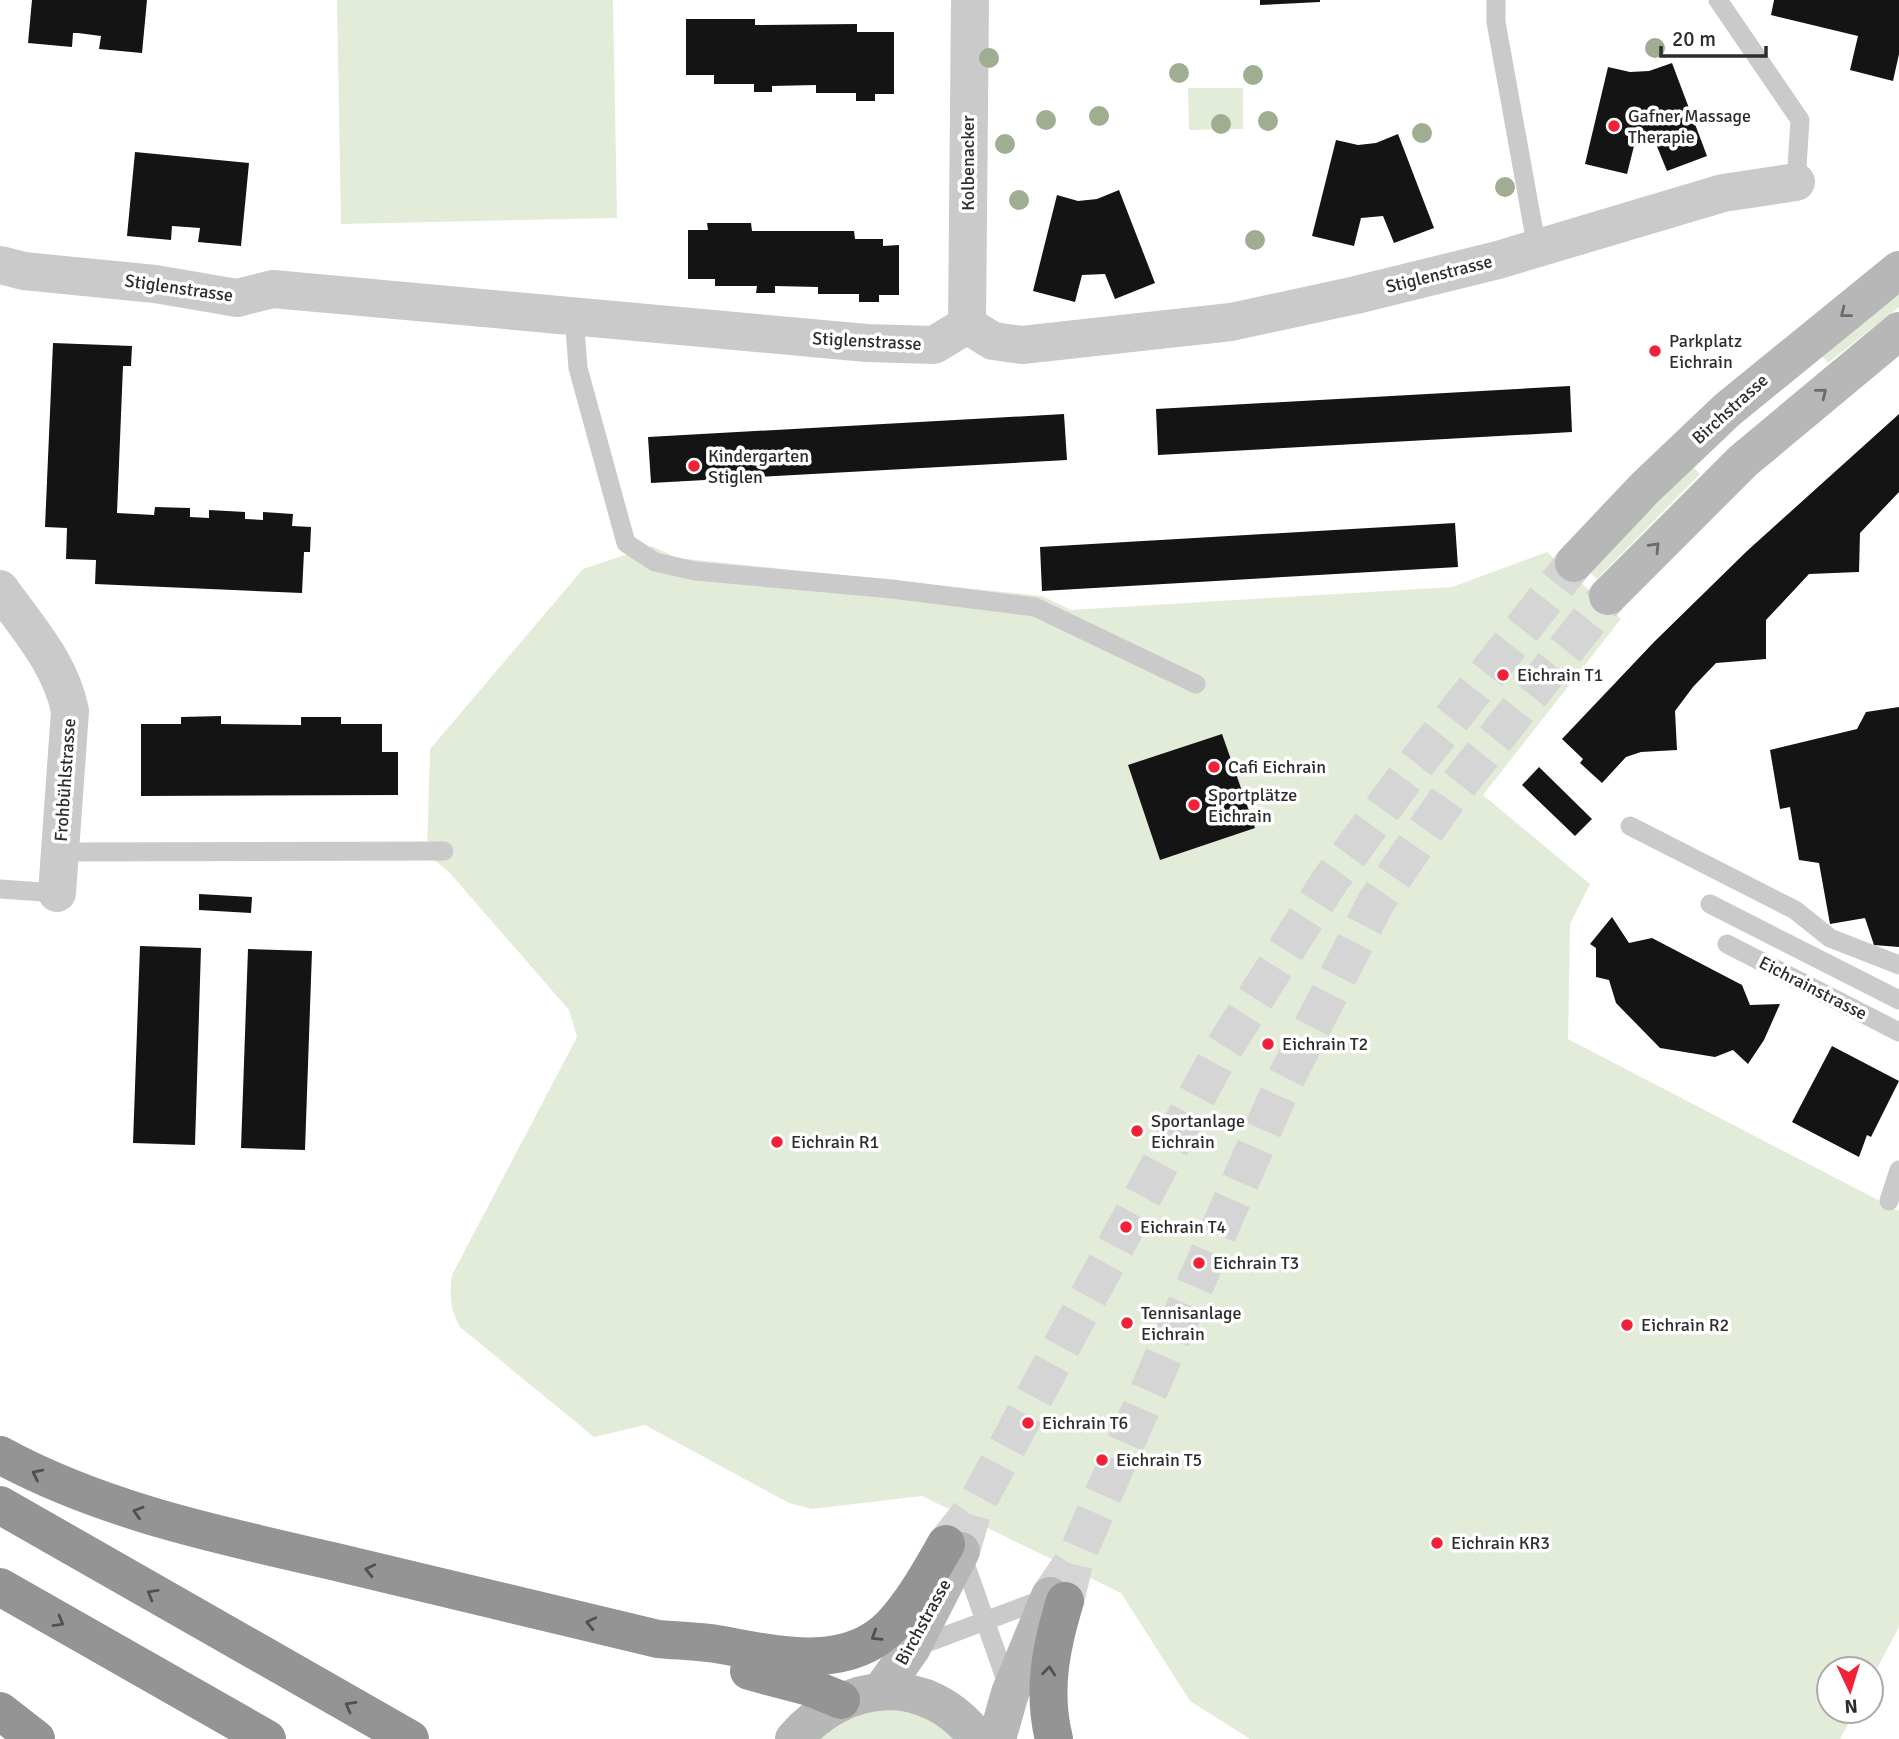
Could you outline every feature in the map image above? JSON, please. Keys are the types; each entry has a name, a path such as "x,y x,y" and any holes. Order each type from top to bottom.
{"highway":[{"path":"0,1455 76,1491 138,1512 228,1536 658,1639 719,1644 785,1657 835,1654 863,1644 890,1627 953,1547"},
{"path":"0,1505 410,1739"},
{"path":"0,1587 267,1739"},
{"path":"1054,1739 1049,1719 1048,1677 1058,1599"},
{"path":"658,1639 714,1662 809,1687 841,1700"},
{"path":"0,1711 36,1739"}],"main road":[{"name":"Birchstrasse","path":"1574,563 1645,488 1727,410 1899,270"},
{"path":"1608,596 1743,461 1899,331"},
{"name":"Birchstrasse","path":"881,1690 911,1648 953,1547"},
{"path":"997,1739 1010,1693 1058,1599"},
{"name":"Birchstrasse","path":"794,1739 812,1719 841,1700 881,1690 921,1695 952,1713 978,1739"}],"street":[{"name":"Kolbenacker","path":"967,326 970,0"},
{"name":"Stiglenstrasse","path":"0,265 24,271 155,284 237,298 274,289 854,342 934,345 967,326 993,341 1022,345 1231,322 1356,295 1537,248 1723,193 1796,182"},
{"name":"Frohbühlstrasse","path":"0,589 56,668 70,711 57,893"}],"lane":[{"path":"1496,0 1496,22 1537,248"},
{"path":"1718,0 1800,120 1796,182"},
{"path":"574,315 578,368 626,543 655,562 695,571 892,589 1035,607 1196,684"},
{"path":"1630,825 1795,910 1830,939 1899,965"},
{"path":"59,852 444,851"},
{"name":"Frohbühlstrasse","path":"0,889 57,893"},
{"path":"1710,904 1899,1000"},
{"name":"Eichrainstrasse","path":"1727,944 1899,1032"},
{"path":"1889,1201 1899,1170"},
{"path":"953,1547 986,1621 1010,1693"},
{"path":"911,1648 1058,1599"}],"green space":[{"path":"337,0 613,0 617,218 341,224"},
{"path":"1188,88 1243,88 1243,129 1189,130"},
{"path":"1899,295 1899,307 1828,363 1822,356"},
{"path":"1693,467 1700,474 1597,579 1589,572"},
{"name":"Sportanlage Eichrain","path":"652,546 677,558 1042,596 1071,610 1452,587 1547,552 1621,619 1483,795 1590,884 1570,924 1568,1039 1899,1211 1899,1627 1884,1655 1815,1655 1815,1725 1848,1725 1840,1739 1250,1739 1190,1701 1121,1593 922,1496 812,1509 789,1503 645,1425 594,1437 460,1327 451,1302 452,1275 577,1037 569,1010 449,872 427,854 430,749 583,569"},
{"path":"866,1709 927,1717 947,1730 955,1739 817,1739"}],"building":[{"path":"32,0 147,0 142,53 99,49 101,36 78,33 73,33 72,47 28,43"},
{"path":"1260,0 1320,0 1320,2 1260,5"},
{"path":"1774,0 1899,0 1899,54 1893,81 1850,70 1858,36 1771,15"},
{"path":"686,19 755,19 755,25 857,24 857,32 894,32 894,94 875,94 875,101 856,101 856,93 816,93 816,85 772,86 772,92 754,92 754,84 714,84 714,75 686,75"},
{"path":"1672,63 1707,156 1667,171 1656,144 1634,146 1627,174 1585,164 1608,67 1630,72 1649,71"},
{"path":"1398,134 1434,228 1394,243 1383,216 1361,218 1354,246 1312,236 1336,140 1358,145 1376,143"},
{"path":"135,152 249,163 241,246 198,242 200,228 172,226 171,240 127,236"},
{"path":"1119,190 1155,283 1115,299 1105,274 1082,275 1075,302 1033,291 1057,195 1078,201 1097,199"},
{"path":"707,223 751,223 752,231 854,231 855,239 883,239 883,246 899,245 899,295 879,295 879,302 859,302 859,294 818,294 818,287 775,286 775,293 756,293 757,286 715,286 715,279 688,279 688,230 708,230"},
{"path":"53,343 132,346 131,366 123,366 117,513 154,515 155,507 190,508 190,517 209,518 209,510 245,512 245,519 263,520 263,512 293,514 292,526 311,527 310,552 304,552 302,593 95,584 96,560 66,559 67,528 45,527"},
{"path":"1570,386 1572,432 1158,455 1156,409"},
{"path":"1064,414 1067,460 651,483 648,437"},
{"path":"1899,414 1899,492 1860,533 1859,572 1809,574 1766,620 1766,659 1716,663 1675,711 1677,750 1641,752 1626,757 1602,783 1580,763 1583,759 1562,739 1654,642 1747,551"},
{"path":"1455,523 1458,567 1042,591 1040,547"},
{"path":"1899,707 1899,947 1874,945 1865,918 1830,924 1819,863 1799,860 1790,807 1780,809 1770,750 1857,729 1866,712"},
{"path":"221,716 221,724 301,725 301,717 341,717 341,724 382,724 382,752 398,752 398,795 141,796 141,724 181,724 181,717"},
{"name":"Sportplätze Eichrain","path":"1222,734 1255,828 1160,860 1128,765"},
{"path":"1539,767 1592,819 1575,836 1522,785"},
{"path":"199,894 252,897 251,913 199,910"},
{"path":"1612,917 1629,943 1652,938 1742,985 1750,1005 1780,1004 1764,1040 1748,1064 1733,1050 1715,1057 1660,1048 1616,1003 1609,980 1596,977 1596,948 1590,944"},
{"path":"140,946 201,948 195,1145 133,1143"},
{"path":"248,949 312,951 305,1150 241,1148"},
{"path":"1832,1046 1899,1081 1871,1137 1867,1135 1859,1157 1792,1122"}],"tunnel":[{"path":"961,1551 973,1510 1218,1057 1329,882 1405,778 1574,563"},
{"path":"1050,1596 1075,1559 1283,1084 1376,902 1448,798 1608,596"},
{"path":"946,1544 973,1510"},
{"path":"1065,1601 1075,1559"}],"place":[{"name":"Gafner Massage Therapie","path":"1614,126"},
{"name":"Parkplatz Eichrain","path":"1655,351"},
{"name":"Kindergarten Stiglen","path":"694,466"},
{"name":"Eichrain T1","path":"1503,675"},
{"name":"Cafi Eichrain","path":"1214,767"},
{"name":"Sportplätze Eichrain","path":"1194,805"},
{"name":"Eichrain T2","path":"1268,1044"},
{"name":"Sportanlage Eichrain","path":"1137,1131"},
{"name":"Eichrain R1","path":"777,1142"},
{"name":"Eichrain T4","path":"1126,1227"},
{"name":"Eichrain T3","path":"1199,1263"},
{"name":"Tennisanlage Eichrain","path":"1127,1323"},
{"name":"Eichrain R2","path":"1627,1325"},
{"name":"Eichrain T6","path":"1028,1423"},
{"name":"Eichrain T5","path":"1102,1460"},
{"name":"Eichrain KR3","path":"1437,1543"}]}
